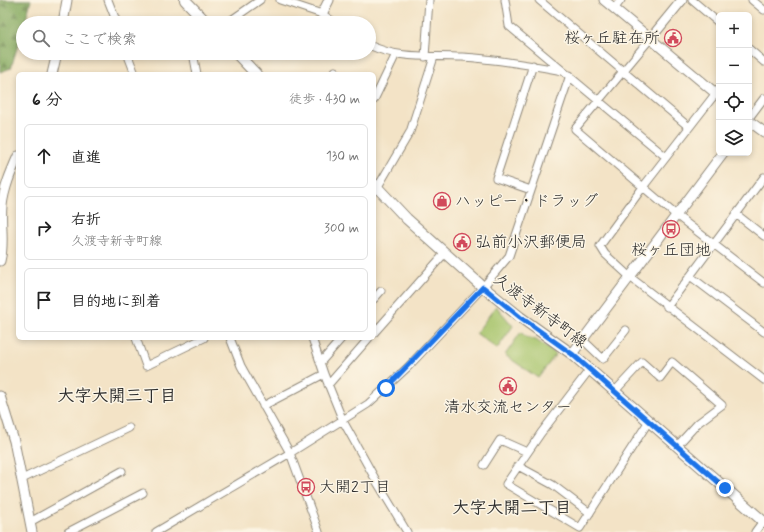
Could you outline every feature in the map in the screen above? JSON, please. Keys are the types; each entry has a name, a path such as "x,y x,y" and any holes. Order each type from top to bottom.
{"main road":[{"path":"185,0 200,16"},
{"path":"243,60 254,72"},
{"name":"久渡寺新寺町線","path":"376,189 483,287 520,317 572,354 764,521"}],"street":[{"path":"64,16 67,0"},
{"path":"108,0 114,16"},
{"path":"238,16 260,0"},
{"path":"280,0 325,16"},
{"path":"322,14 329,0"},
{"path":"425,57 429,0"},
{"path":"505,0 509,26 666,157"},
{"path":"539,0 689,127"},
{"path":"604,0 716,94"},
{"path":"614,9 621,0"},
{"path":"682,0 575,129 676,215 764,282"},
{"path":"692,0 716,20"},
{"path":"752,0 764,10"},
{"path":"193,16 196,12"},
{"path":"376,47 396,54 425,57 463,57 533,65 567,73"},
{"path":"752,52 764,62"},
{"path":"376,96 396,54"},
{"path":"376,186 410,132 434,56"},
{"path":"52,72 55,60"},
{"path":"130,60 134,72"},
{"path":"194,60 197,72"},
{"path":"531,190 496,178 533,65"},
{"path":"156,532 343,421 368,404 386,388 483,287 509,256 567,73"},
{"path":"716,96 689,127 600,246 605,254 630,277 667,307 764,380"},
{"path":"752,114 764,98"},
{"path":"752,123 764,132"},
{"path":"572,354 721,156"},
{"path":"0,261 3,239 1,206 7,182 16,161"},
{"path":"667,307 736,214 761,187 764,177"},
{"path":"736,214 764,236"},
{"path":"376,331 445,253"},
{"path":"690,276 764,332"},
{"path":"376,297 381,291"},
{"path":"583,340 603,359 626,330"},
{"path":"137,340 146,366 200,340"},
{"path":"231,340 241,366 290,453 319,532"},
{"path":"313,340 320,364 343,421 407,532"},
{"path":"320,364 340,340"},
{"path":"328,385 367,340"},
{"path":"615,391 642,362 660,378 672,362 722,405 698,423 677,446"},
{"path":"590,369 540,433 506,484 580,528 649,421"},
{"path":"264,406 324,374"},
{"path":"0,396 14,441 32,532"},
{"path":"22,479 129,428"},
{"path":"484,465 500,440 527,452"},
{"path":"518,466 553,485 590,513"},
{"path":"30,522 122,471"},
{"path":"68,532 143,493"},
{"path":"754,532 764,521"}],"green space":[{"path":"0,0 31,0 27,16 16,16 16,51 11,68 0,72"},
{"path":"496,306 513,326 497,349 476,333"},
{"path":"521,332 526,337 536,340 556,354 538,378 505,355"}],"place":[{"name":"桜ヶ丘駐在所","path":"673,38"},
{"name":"ハッピー・ドラッグ","path":"442,201"},
{"name":"桜ヶ丘団地","path":"671,229"},
{"name":"弘前小沢郵便局","path":"462,242"},
{"name":"清水交流センター","path":"508,386"},
{"name":"大開2丁目","path":"306,487"}],"district":[{"name":"大字大開三丁目","path":"117,396"},
{"name":"大字大開二丁目","path":"512,508"}],"route":[{"path":"386,388 408,367 483,287 520,317 572,354 725,488"}]}
